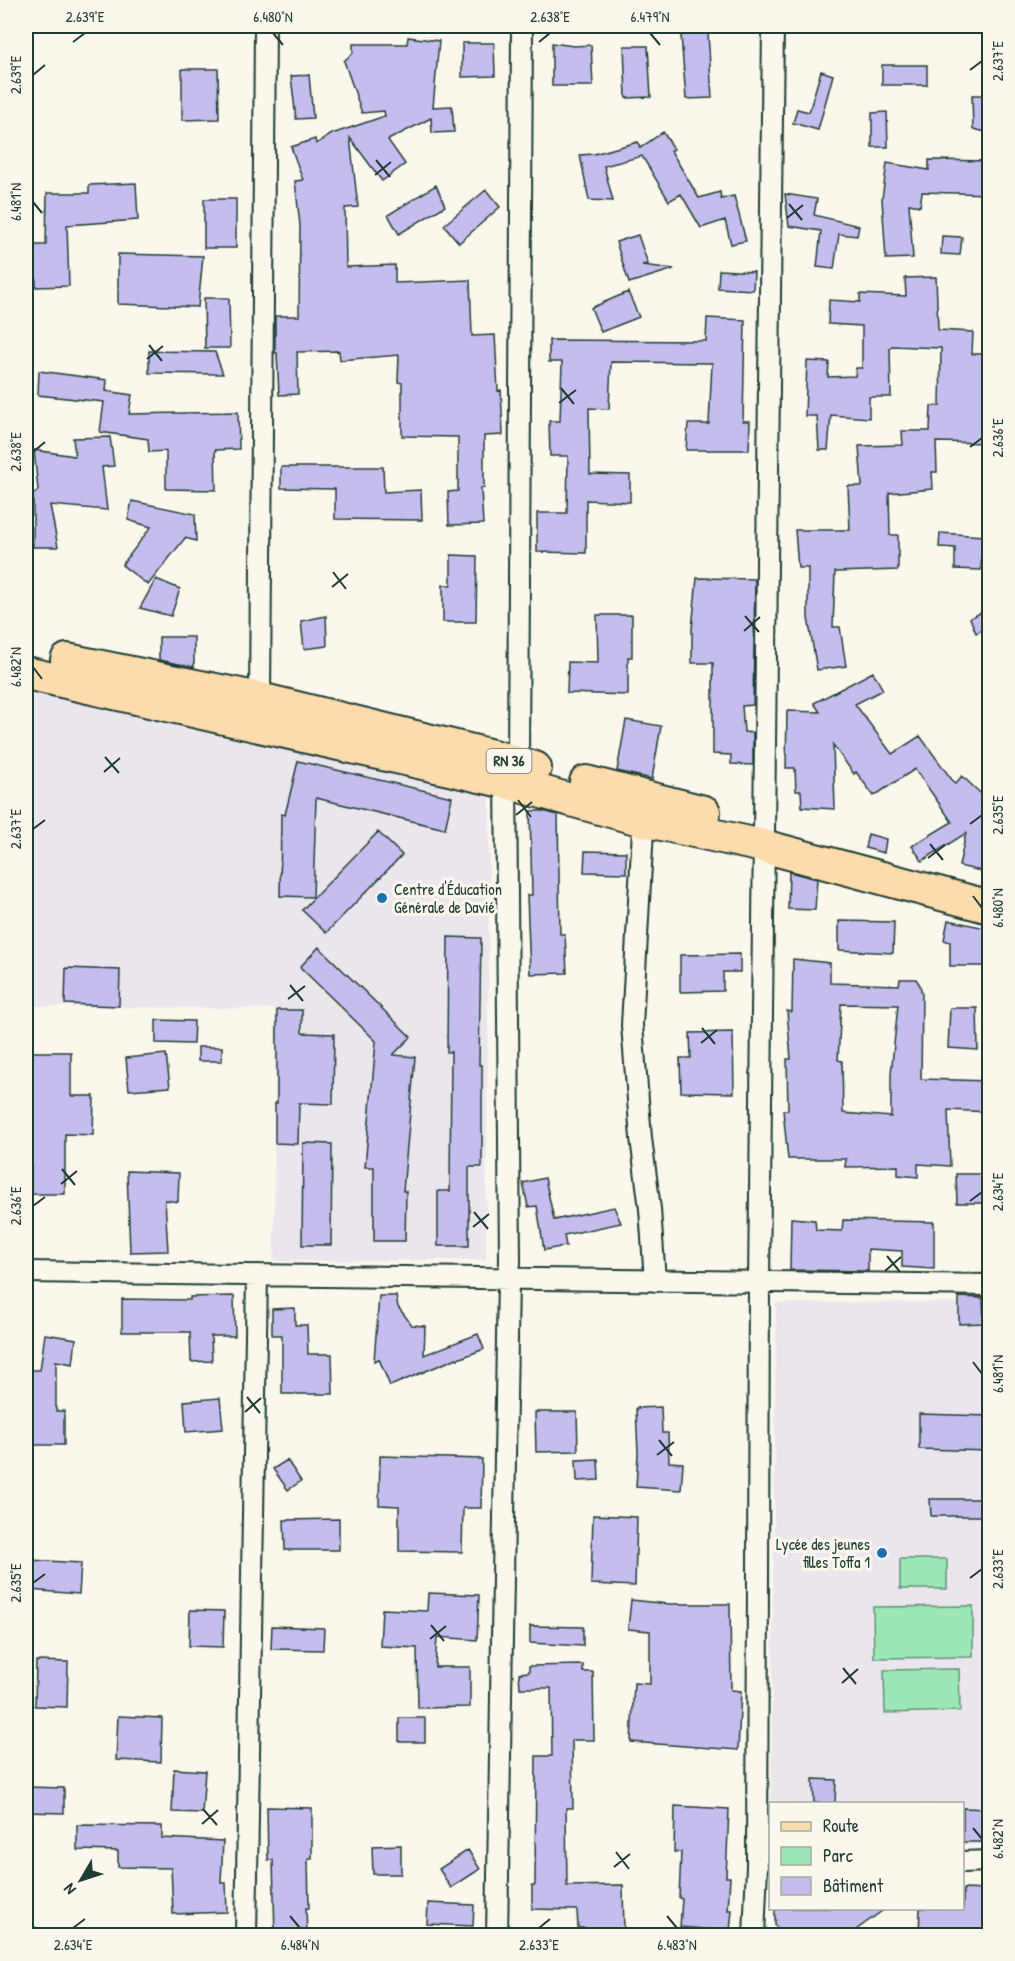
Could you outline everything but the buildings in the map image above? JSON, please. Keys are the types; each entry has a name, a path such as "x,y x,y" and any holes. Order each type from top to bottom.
{"main road":[{"name":"RN 36","path":"26,652 260,699 510,768 644,808 990,885"},
{"name":"RN 36","path":"26,673 510,768"},
{"name":"RN 36","path":"763,836 990,907"}],"street":[{"path":"260,699 265,26"},
{"path":"497,1935 510,1263 510,768 522,26"},
{"path":"754,1935 764,1866 759,1282 773,26"},
{"path":"644,808 632,1024 655,1281"},
{"path":"26,1272 990,1286"},
{"path":"246,1935 257,1275"},
{"path":"964,1862 990,1861"}],"shaded area":[{"path":"26,684 140,715 275,737 490,787 486,1260 274,1261 275,1009 27,1006"},
{"name":"Lycée des jeunes filles Toffa 1","path":"989,1302 989,1845 964,1845 964,1802 771,1802 776,1303"}],"green space":[{"path":"900,1559 947,1559 947,1589 900,1589"},
{"path":"973,1606 973,1657 874,1658 873,1607"},
{"path":"959,1669 960,1711 885,1713 884,1670"}],"place":[{"name":"Centre d'Éducation Générale de Davié","path":"382,898"},
{"name":"Lycée des jeunes filles Toffa 1","path":"882,1553"}]}
